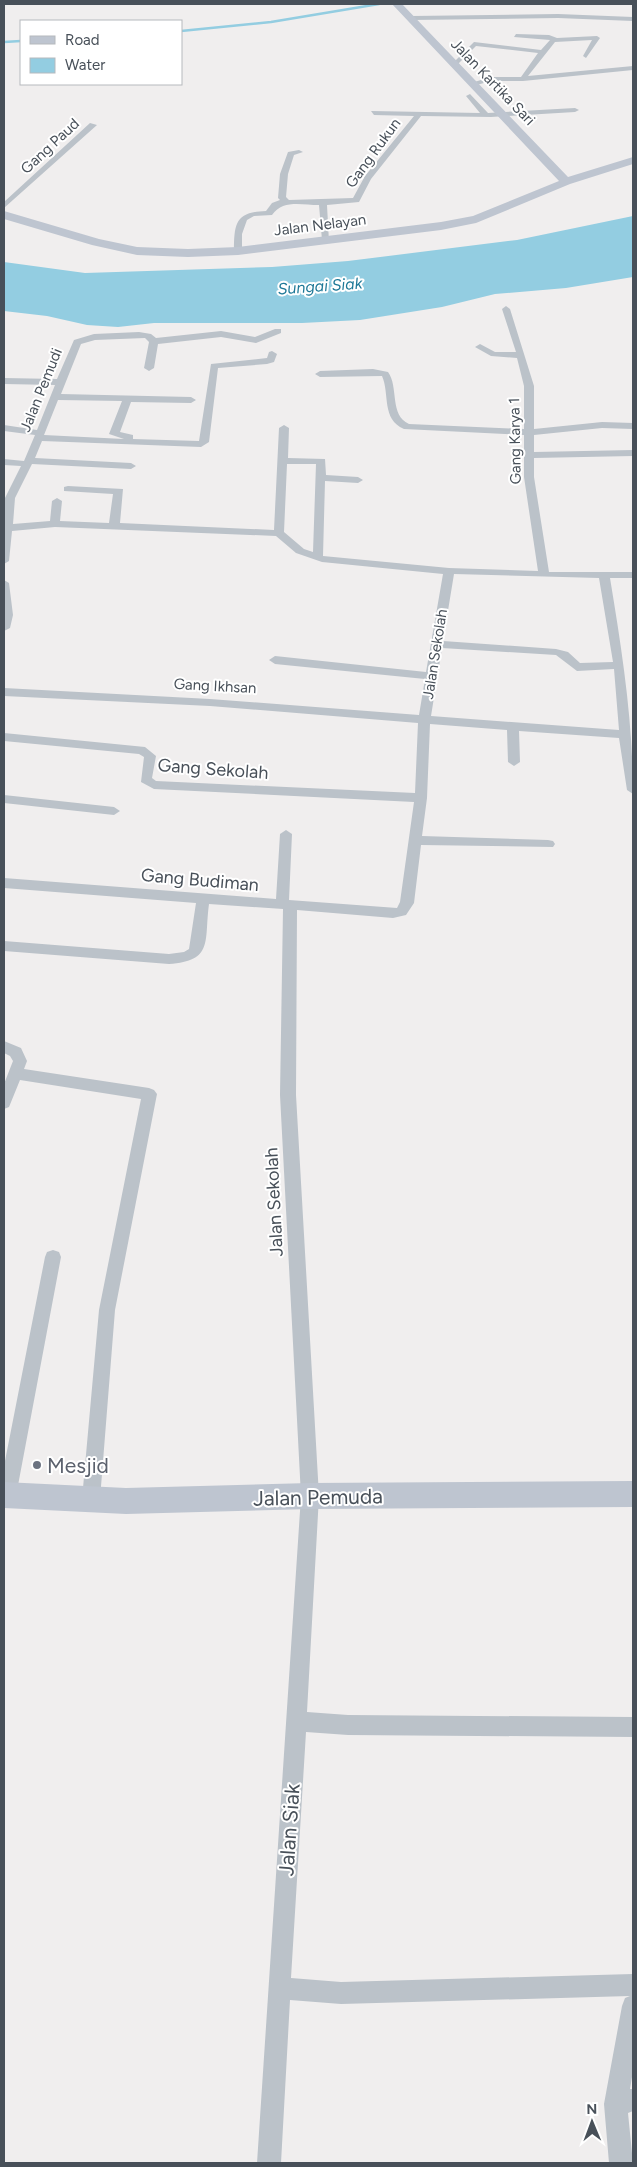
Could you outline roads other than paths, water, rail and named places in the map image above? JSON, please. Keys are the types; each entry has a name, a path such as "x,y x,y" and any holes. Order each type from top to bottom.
{"main road":[{"name":"Jalan Kartika Sari","path":"398,4 473,84 494,115 566,182"},
{"name":"Jalan Nelayan","path":"4,215 96,242 137,251 188,253 238,251 441,226 476,218 566,182 633,160"},
{"name":"Jalan Pemuda","path":"5,1496 126,1501 310,1496 633,1494"}],"street":[{"path":"412,18 558,16 633,19"},
{"path":"516,36 556,40 596,38 586,56"},
{"path":"523,80 543,52 556,40"},
{"path":"455,64 477,41 543,52"},
{"path":"473,84 491,79 523,80 633,68"},
{"path":"470,96 494,115"},
{"path":"374,112 494,115 576,110"},
{"name":"Gang Rukun","path":"285,202 323,203 356,200 368,178 419,114"},
{"name":"Gang Paud","path":"4,206 92,125"},
{"path":"238,251 238,229 244,218 250,214 269,212 275,205 285,202 282,198 284,174 291,154 299,152"},
{"path":"323,203 326,240"},
{"name":"Gang Karya 1","path":"506,309 529,386 529,477 544,575"},
{"name":"Jalan Pemudi","path":"4,561 8,528 6,504 28,462 77,342 94,337 139,335 148,336 154,341 172,341 187,337 221,334 256,340 278,331"},
{"path":"149,368 154,341"},
{"path":"480,347 486,353 492,355 521,355"},
{"path":"4,428 39,436 198,445 204,442 214,366 267,361 271,360 272,354"},
{"path":"320,374 373,372 385,374 388,378 395,420 402,426 530,432 602,426 633,426"},
{"path":"4,381 60,382"},
{"path":"55,397 191,400"},
{"path":"127,400 114,434 187,440"},
{"path":"279,534 284,428"},
{"path":"528,454 633,453"},
{"path":"283,461 321,462 318,558"},
{"path":"4,462 131,466"},
{"path":"321,478 358,480"},
{"path":"68,488 119,491 114,527"},
{"path":"55,524 57,501"},
{"path":"8,528 55,524 279,534 300,551 318,558 449,571 544,575 633,575"},
{"name":"Jalan Sekolah","path":"393,913 401,912 408,903 421,798 424,721 449,571"},
{"path":"604,575 629,742 633,790"},
{"path":"4,583 6,615 4,628"},
{"path":"437,644 556,652 564,654 577,667 619,671 633,678"},
{"path":"275,660 432,676"},
{"name":"Gang Ikhsan","path":"4,692 58,692 243,704 514,728 629,742"},
{"path":"514,728 514,762"},
{"name":"Gang Sekolah","path":"4,737 141,750 150,756 146,778 147,782 154,786 421,798"},
{"path":"4,799 114,811"},
{"name":"Jalan Sekolah","path":"286,834 288,1103 310,1496"},
{"path":"417,840 548,844"},
{"name":"Gang Budiman","path":"4,884 393,913"},
{"path":"4,946 169,959 183,958 192,955 196,950 203,898"},
{"path":"4,1047 16,1052 19,1056 16,1074 4,1103"},
{"path":"16,1074 149,1094 107,1310 91,1499"},
{"path":"5,1496 53,1257"},
{"name":"Jalan Siak","path":"269,2163 310,1496"},
{"path":"296,1721 348,1725 633,1727"},
{"path":"280,1988 341,1993 633,1985"},
{"path":"621,2163 624,2102 633,2006"}],"water":[{"name":"Sungai Siak","path":"633,216 633,277 566,288 495,294 442,307 360,320 302,323 154,323 118,327 87,325 47,316 4,311 4,262 85,273 272,267 348,261 517,240"}],"waterway":[{"path":"182,31 271,22 379,4"},
{"path":"4,42 20,41"}],"place":[{"name":"Mesjid","path":"37,1465"}]}
